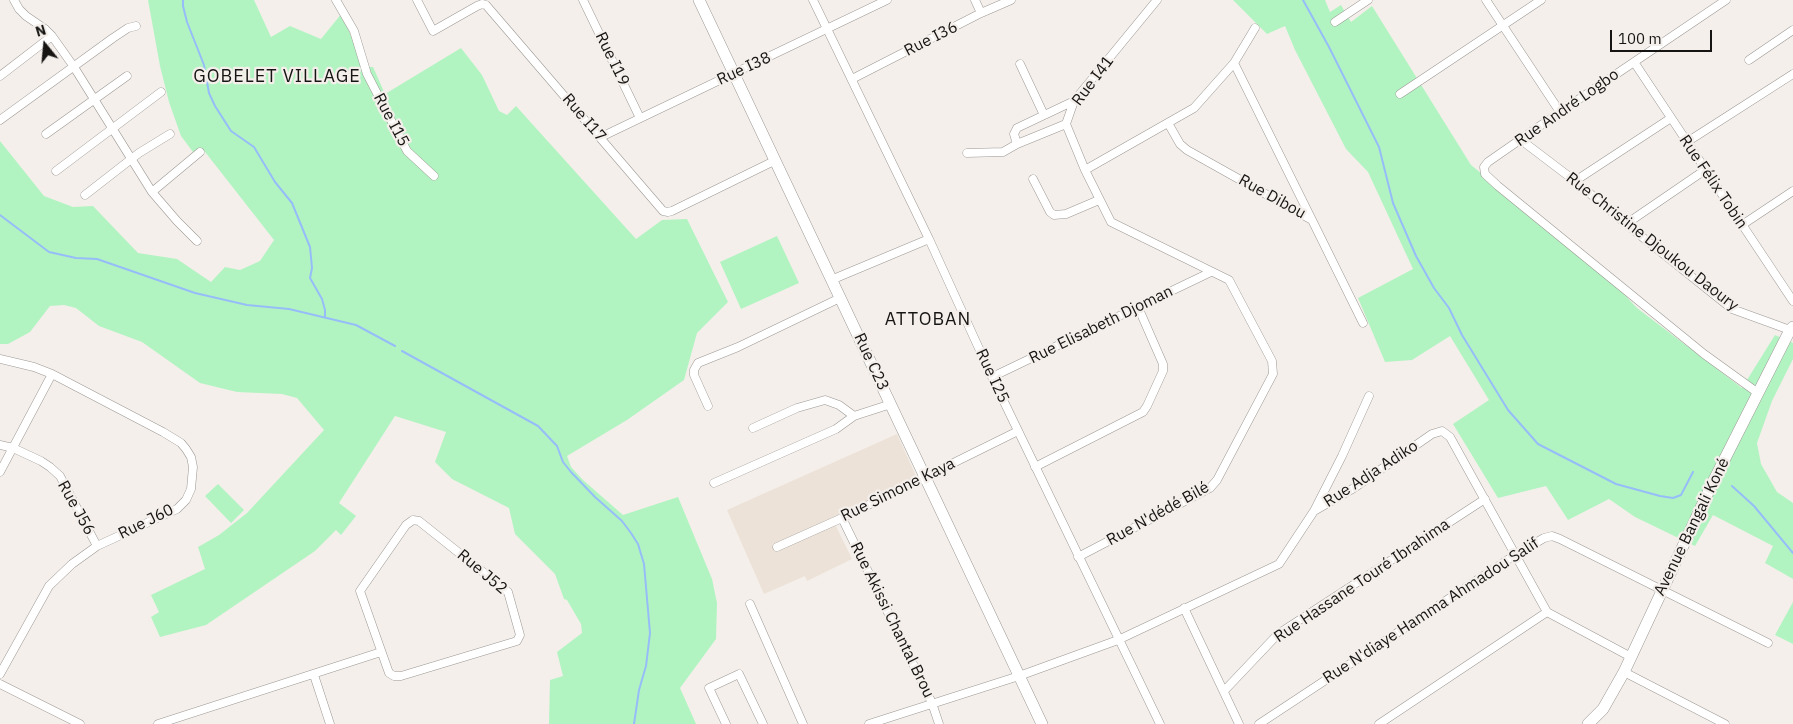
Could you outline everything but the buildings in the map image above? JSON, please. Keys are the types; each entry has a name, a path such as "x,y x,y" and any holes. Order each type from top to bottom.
{"street":[{"name":"Rue I15","path":"336,0 354,31 367,74 407,151 434,176"},
{"name":"Rue I17","path":"418,0 433,31 477,6 486,5 660,208 666,212 774,161"},
{"name":"Rue I19","path":"583,0 640,118"},
{"name":"Rue C23","path":"699,0 1042,724"},
{"name":"Rue I25","path":"813,0 929,239 992,378 1160,724"},
{"name":"Rue I38","path":"601,137 887,0"},
{"path":"975,0 981,13"},
{"name":"Rue I36","path":"852,79 981,13 1011,0"},
{"name":"Rue I41","path":"1099,200 1084,170 1066,124 1074,102 1157,0"},
{"path":"1335,22 1368,0"},
{"path":"1486,0 1560,112"},
{"path":"1400,94 1541,0"},
{"name":"Rue André Logbo","path":"1726,0 1560,112 1488,162 1484,167 1485,174 1498,186 1704,354 1758,393"},
{"path":"15,1 26,16 52,36 74,67 152,192 177,221 198,241"},
{"path":"0,120 128,28 136,26"},
{"path":"1084,170 1194,108 1234,63 1255,28"},
{"path":"1749,60 1793,30"},
{"path":"0,76 52,36"},
{"name":"Rue Félix Tobin","path":"1634,62 1793,301"},
{"path":"1234,63 1247,85 1312,220"},
{"path":"1020,64 1044,115"},
{"path":"1687,142 1793,74"},
{"path":"46,134 127,76"},
{"path":"56,171 161,92"},
{"path":"1017,144 1014,134 1017,128 1074,102"},
{"path":"1575,181 1671,118"},
{"name":"Rue Dibou","path":"1168,123 1180,144 1187,150 1312,220 1362,322"},
{"path":"967,153 1003,152 1017,144 1066,124"},
{"path":"85,195 132,159 170,134"},
{"name":"Rue Christine Djoukou Daoury","path":"1520,140 1575,181 1732,309 1791,329"},
{"path":"152,192 200,152"},
{"path":"1626,224 1706,170"},
{"path":"1033,180 1050,212 1054,215 1066,214 1099,200"},
{"path":"1742,225 1793,191"},
{"name":"Rue N'dédé Bilé","path":"1078,557 1210,488 1217,480 1273,374 1272,361 1229,280 1111,222 1099,200"},
{"path":"831,280 929,239"},
{"name":"Rue Elisabeth Djoman","path":"992,378 1210,272"},
{"path":"708,406 694,375 694,370 698,363 746,343 840,298"},
{"path":"1035,467 1143,412 1147,406 1163,371 1163,364 1138,307"},
{"name":"Avenue Bangali Koné","path":"1588,724 1603,709 1624,672 1713,482 1791,329"},
{"name":"Rue J60","path":"0,359 34,367 52,374 181,443 191,457 193,480 186,500 176,508 164,516 97,546 72,564 49,586 0,674"},
{"path":"0,472 52,374"},
{"path":"1314,511 1342,456 1369,396"},
{"path":"753,428 797,408 825,400 834,402 854,416"},
{"path":"714,483 836,429 854,416 891,404"},
{"name":"Rue Simone Kaya","path":"776,547 842,518 1018,431"},
{"name":"Rue Adja Adiko","path":"869,724 1019,676 1118,640 1280,564 1314,511 1354,488 1432,434 1442,431 1450,437 1547,612"},
{"name":"Rue J56","path":"0,445 12,448 41,461 60,476 97,546"},
{"name":"Rue Hassane Touré Ibrahima","path":"1224,690 1278,634 1485,499"},
{"name":"Rue Akissi Chantal Brou","path":"842,518 932,703 939,724"},
{"name":"Rue J52","path":"413,520 419,521 510,594 520,634 517,641 396,677 390,673 381,652 361,590 406,525 413,520"},
{"name":"Rue N'diaye Hamma Ahmadou Salif","path":"1260,724 1515,555 1544,538 1552,536 1560,538 1662,590"},
{"path":"1662,590 1768,643"},
{"path":"750,604 802,724"},
{"path":"1184,608 1240,724"},
{"path":"1379,724 1547,612 1631,657"},
{"path":"158,724 381,652"},
{"path":"1624,672 1725,724"},
{"path":"726,724 709,688 739,674 762,724"},
{"path":"314,675 330,724"},
{"path":"0,684 80,724"}],"shaded area":[{"path":"897,434 916,476 832,518 852,559 807,581 805,576 764,594 727,510"}],"green space":[{"path":"148,0 254,0 271,37 290,26 321,39 342,13 363,67 373,67 385,94 461,48 482,75 499,111 507,115 516,106 636,239 662,220 687,219 728,302 697,333 684,380 627,420 567,456 571,467 583,480 623,515 678,497 712,579 717,603 716,639 680,688 696,724 549,724 550,680 563,676 557,652 582,633 581,624 567,600 564,599 555,574 515,534 509,508 452,479 435,462 446,432 395,416 339,503 356,516 341,535 336,530 315,551 206,625 160,637 151,617 159,612 151,595 205,569 198,547 219,535 247,513 324,430 297,398 282,394 237,392 200,383 142,342 99,326 76,308 64,305 50,306 30,332 8,344 0,344 0,141 44,196 73,207 93,206 138,253 177,259 211,282 225,267 240,270 260,261 274,240 202,148 193,152 181,136 169,102 160,66"},
{"path":"1233,0 1325,0 1330,12 1341,5 1351,22 1372,6 1471,165 1602,271 1637,308 1742,388 1775,335 1793,343 1793,359 1772,401 1757,443 1761,464 1777,492 1793,503 1793,579 1765,563 1773,546 1713,515 1695,546 1635,517 1609,499 1568,520 1546,486 1498,498 1453,424 1489,400 1450,336 1412,360 1385,362 1358,298 1413,269 1368,172 1346,149 1295,50 1285,26 1267,34"},
{"path":"777,236 799,283 741,309 720,262"},
{"path":"218,484 244,510 231,523 205,496"},
{"path":"1793,602 1793,644 1775,635"}],"waterway":[{"path":"183,0 187,22 204,65 209,93 215,106 231,131 254,147 275,182 292,203 310,247 312,268 310,278 322,299 325,317"},
{"path":"1303,0 1329,47 1379,147 1393,203 1416,256 1434,288 1449,308 1462,335 1508,410 1538,444 1616,484 1673,498 1681,495 1693,472"},
{"path":"0,215 49,252 76,258 97,259 195,293 247,305 289,309 356,325 395,346"},
{"path":"402,351 538,426 557,446 563,462 571,472 622,521 638,544 644,564 650,633 646,666 639,690 634,724"},
{"path":"1732,486 1754,506 1793,553"}],"district":[{"name":"GOBELET VILLAGE","path":"277,77"},
{"name":"ATTOBAN","path":"928,320"}]}
